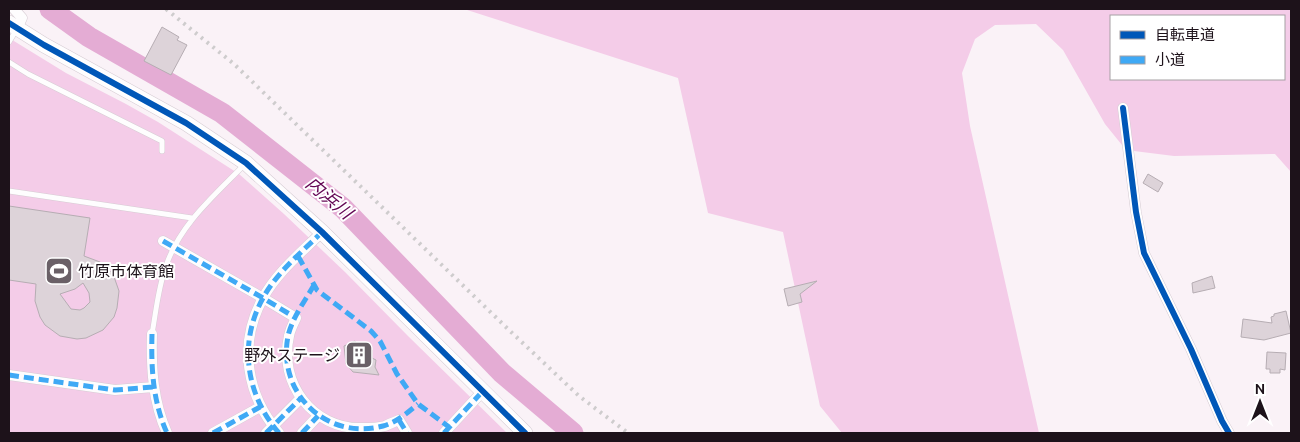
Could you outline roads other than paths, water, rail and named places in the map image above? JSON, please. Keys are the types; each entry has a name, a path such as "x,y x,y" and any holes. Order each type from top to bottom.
{"street":[{"path":"14,9 22,18 13,26 44,46 186,123 246,164 322,232 525,433"},
{"path":"1123,108 1136,212 1144,252 1229,433"},
{"path":"301,398 273,431 260,408 253,390 249,372 249,350 253,321 263,298 279,276 322,232"},
{"path":"163,241 296,318 289,334 287,353 291,378 301,398 318,416 332,424 353,428 377,427 399,420 407,433"},
{"path":"152,334 154,388 160,418 167,433"},
{"path":"9,375 115,390 154,388"},
{"path":"444,433 482,392"},
{"path":"212,433 260,408"},
{"path":"302,433 318,416"}],"lane":[{"path":"9,42 13,26"},
{"path":"9,62 162,141 162,151"},
{"path":"152,334 160,289 173,247 192,218 246,164"},
{"path":"9,191 192,218"}],"waterway":[{"name":"内浜川","path":"50,9 89,37 222,113 343,208 502,373 573,433"}],"railway":[{"path":"166,9 234,64 579,396 628,433"}],"place":[{"name":"竹原市体育館","path":"59,271"},
{"name":"野外ステージ","path":"359,355"}]}
